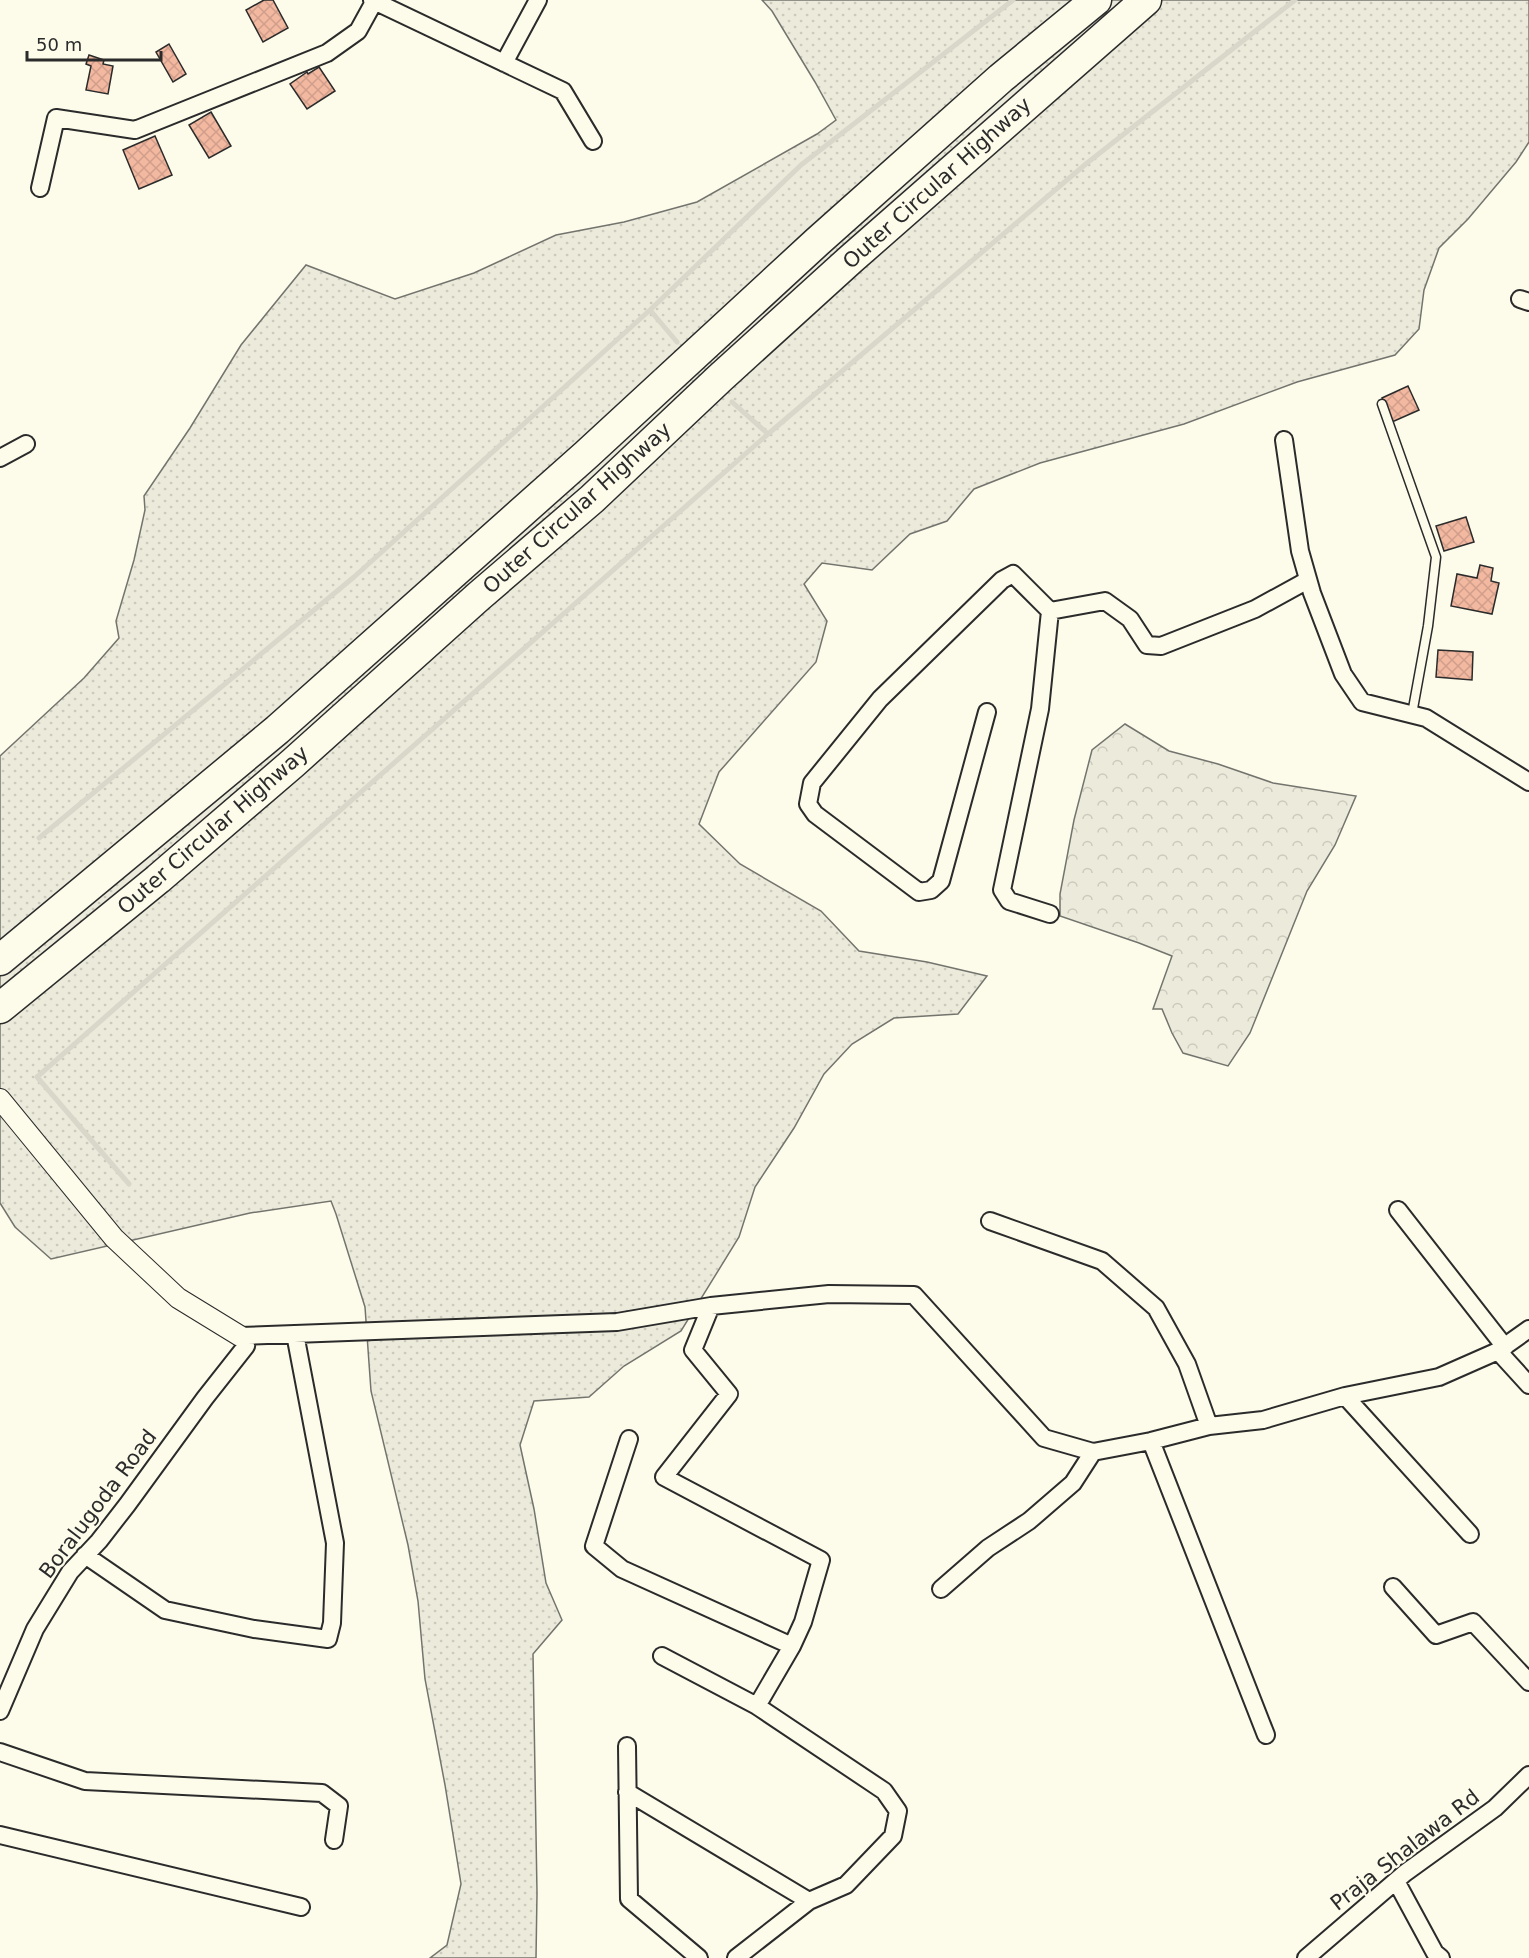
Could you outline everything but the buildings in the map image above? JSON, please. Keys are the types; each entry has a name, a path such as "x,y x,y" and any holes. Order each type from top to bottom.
{"highway":[{"name":"Outer Circular Highway","path":"0,960 277,730 586,455 1001,78 1096,0"},
{"name":"Outer Circular Highway","path":"0,1008 158,879 293,763 479,596 592,499 851,259 1146,0"}],"street":[{"path":"504,63 538,0"},
{"path":"40,188 56,118 135,130 327,52 358,30 373,1 563,91 593,141"},
{"path":"1284,440 1300,551 1308,580 1343,674 1362,702 1426,718 1529,782"},
{"path":"0,458 26,444"},
{"path":"987,712 941,881 931,890 920,892 815,814 808,804 812,783 880,699 1002,580 1013,574 1050,611"},
{"path":"1050,611 1105,601 1130,618 1147,645 1161,646 1255,609 1308,580"},
{"path":"1050,611 1040,709 1002,890 1009,902 1050,914"},
{"path":"0,1099 114,1238 178,1298 240,1336 617,1322 711,1306 830,1294 914,1295 1044,1438 1093,1452 1151,1441 1209,1426 1263,1420 1345,1396 1439,1377 1501,1349 1529,1329"},
{"path":"1398,1210 1529,1385"},
{"path":"990,1221 1102,1260 1156,1308 1187,1364 1209,1426"},
{"path":"711,1306 693,1350 729,1394 664,1477 821,1560 803,1622 792,1646 757,1706"},
{"path":"86,1556 165,1610 254,1629 328,1639 332,1623 335,1543 295,1334"},
{"name":"Boralugoda Road","path":"0,1711 35,1629 70,1572 86,1556 127,1505 246,1346 240,1336"},
{"path":"1345,1396 1470,1534"},
{"path":"629,1439 594,1546 622,1569 792,1646"},
{"path":"1151,1441 1266,1736"},
{"path":"941,1589 988,1548 1029,1521 1073,1483 1093,1452"},
{"path":"1394,1587 1436,1635 1473,1622 1529,1682"},
{"path":"662,1656 757,1706 884,1791 898,1811 893,1836 846,1885 809,1901 736,1958"},
{"path":"627,1746 629,1899 699,1958"},
{"path":"0,1752 85,1781 322,1793 339,1806 334,1840"},
{"name":"Praja Shalawa Rd","path":"1313,1956 1396,1881 1496,1808 1529,1775"},
{"path":"627,1792 809,1901"},
{"path":"0,1835 301,1907"},
{"path":"1396,1881 1435,1953 1440,1958"}],"lane":[{"path":"1382,404 1436,557 1428,626 1412,714"}],"green space":[{"path":"762,0 1529,0 1529,142 1516,162 1468,219 1439,248 1424,290 1419,329 1395,355 1297,382 1184,424 1040,463 974,489 947,521 910,534 872,570 822,563 804,584 827,621 816,662 719,772 699,824 740,864 821,911 859,951 927,962 987,976 958,1014 894,1018 852,1044 824,1074 794,1128 755,1187 739,1237 681,1331 624,1366 589,1397 534,1401 520,1445 534,1509 546,1583 562,1620 533,1654 536,1958 430,1958 447,1945 461,1884 425,1679 418,1601 408,1545 371,1391 365,1307 336,1214 331,1201 250,1213 51,1259 15,1227 0,1203 0,756 84,678 119,638 116,621 134,560 145,510 144,496 190,428 241,345 306,265 395,299 474,273 556,235 624,222 697,202 817,134 836,120 772,11"},
{"path":"1125,724 1169,751 1218,764 1273,783 1356,796 1335,845 1307,891 1250,1033 1228,1066 1183,1053 1162,1009 1153,1009 1172,956 1060,916 1060,894 1074,820 1092,750"}],"waterway":[{"path":"39,838 354,577 650,310 801,165 1013,0"},
{"path":"129,1184 37,1077 768,434 1087,163 1295,0"},
{"path":"650,310 677,342"},
{"path":"732,402 768,434"}]}
